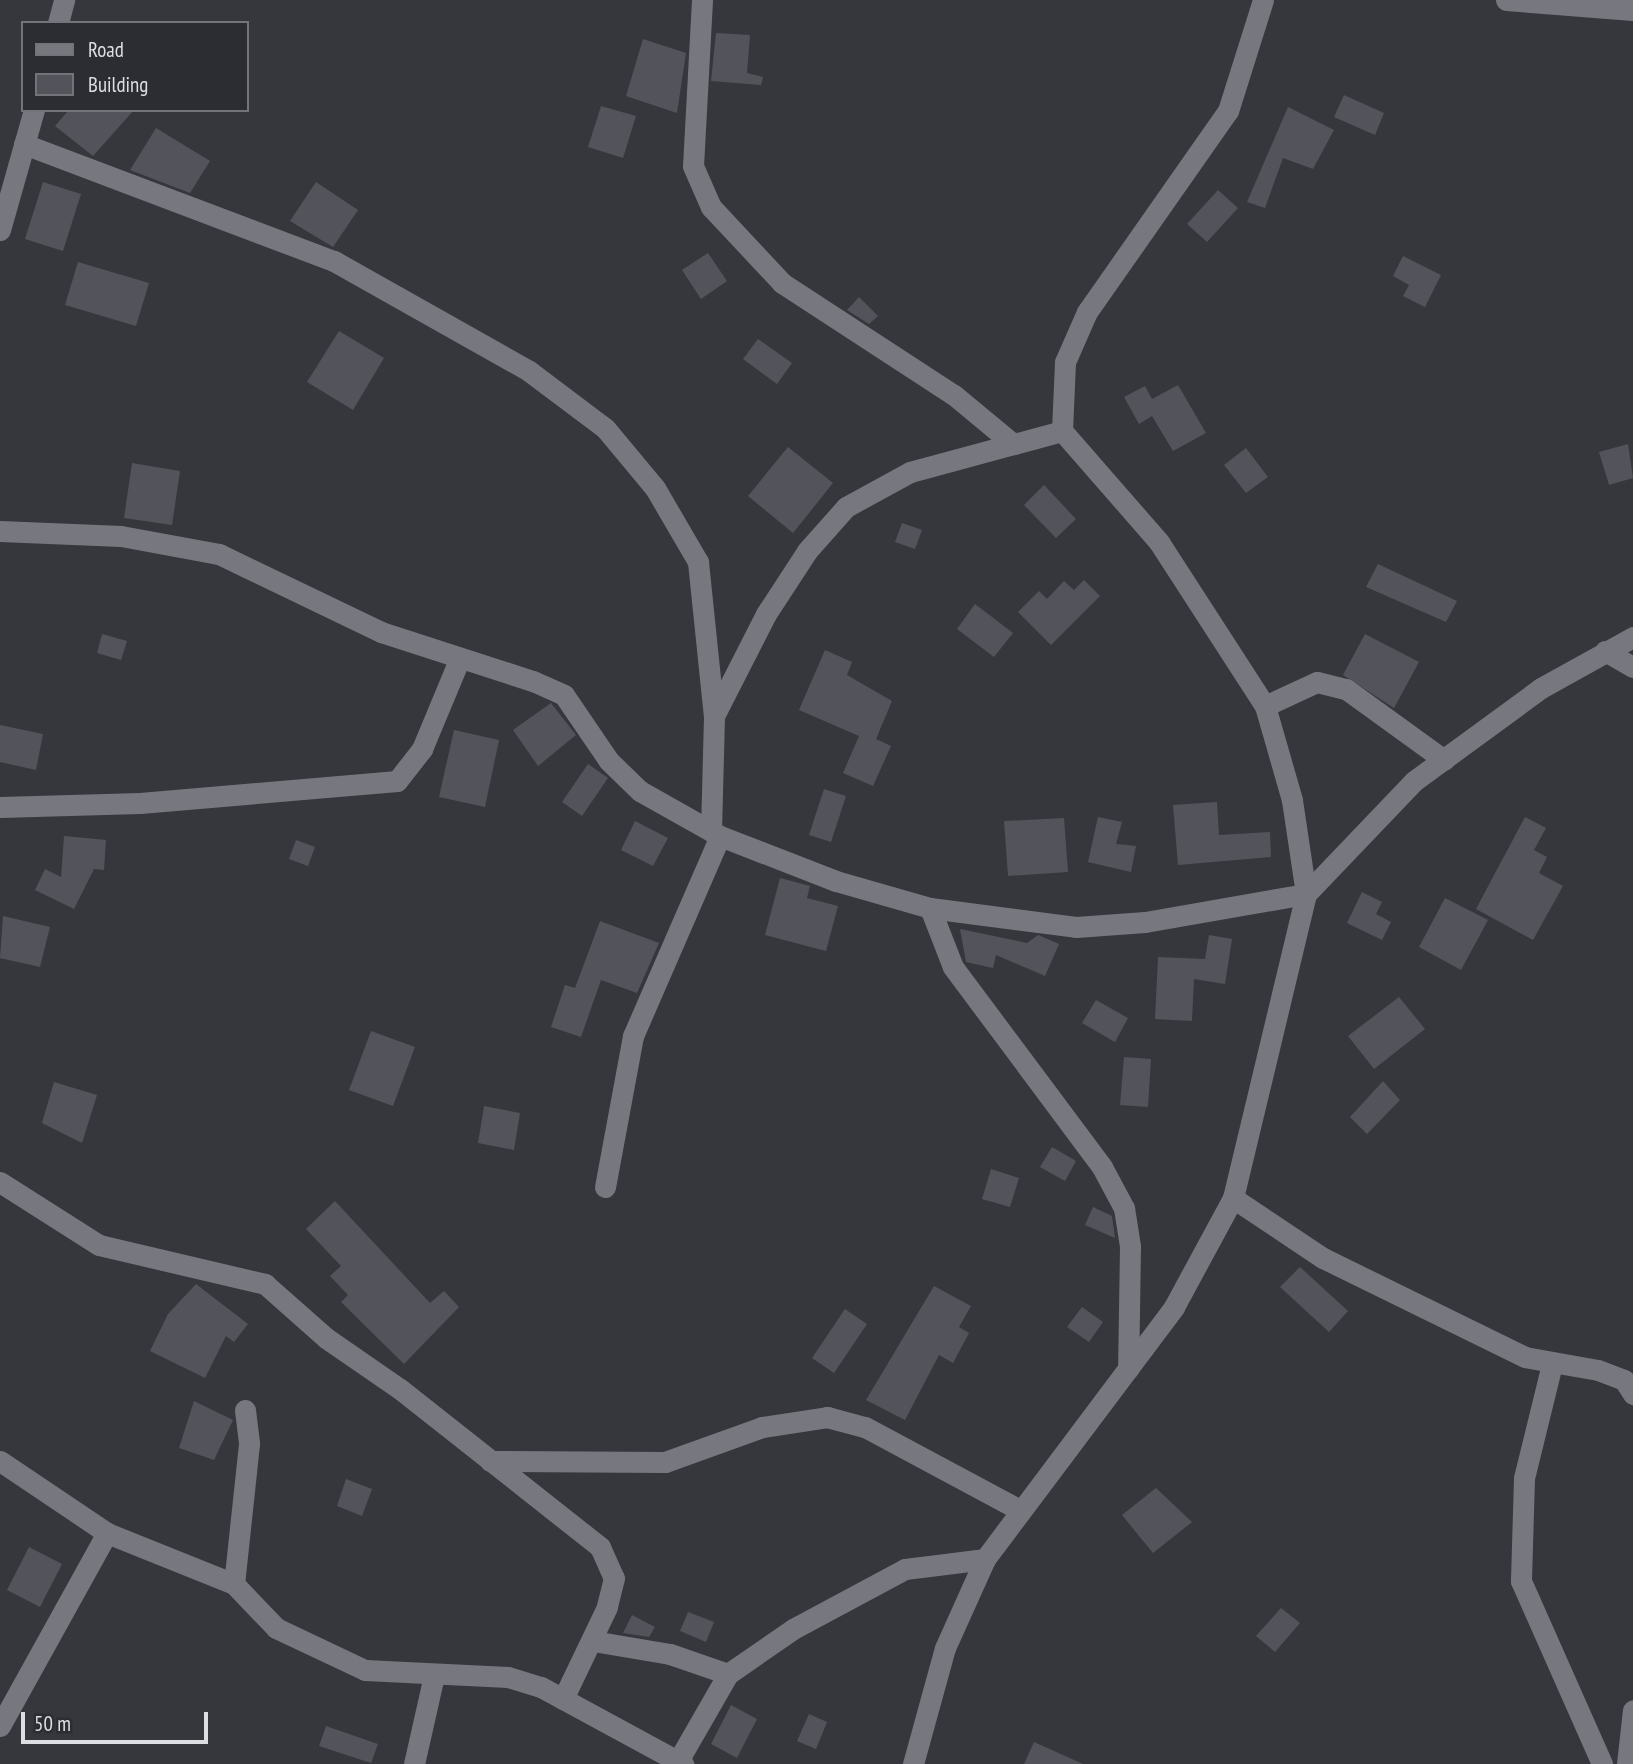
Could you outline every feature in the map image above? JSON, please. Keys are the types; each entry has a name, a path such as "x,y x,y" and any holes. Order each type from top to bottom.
{"street":[{"path":"59,21 64,0"},
{"path":"702,0 693,166 711,207 782,283 954,395 1013,444"},
{"path":"913,1764 945,1648 985,1559 1018,1509 1174,1307 1233,1198 1306,894 1292,800 1265,706 1159,542 1062,430 1065,362 1087,312 1228,111 1263,0"},
{"path":"1506,0 1633,10"},
{"path":"0,230 33,112"},
{"path":"24,144 334,261 529,371 605,428 655,488 698,562 714,716 716,833 633,1037 605,1187"},
{"path":"714,716 766,614 846,507 909,472 1062,430"},
{"path":"0,531 121,536 219,554 381,632 564,695 610,761 640,791 716,833 930,908 1076,927 1145,922 1306,894 1415,781 1541,688 1633,637"},
{"path":"1605,651 1633,667"},
{"path":"0,807 154,802 397,781 422,750 459,660"},
{"path":"1265,706 1317,682 1346,689 1444,760"},
{"path":"930,908 953,967 1102,1167 1124,1208 1130,1247 1128,1369"},
{"path":"0,1182 99,1245 265,1284 326,1338 490,1461 600,1548 611,1563 607,1606 593,1641 563,1699"},
{"path":"1233,1198 1323,1258 1552,1364 1598,1370 1624,1380 1633,1394"},
{"path":"1552,1364 1524,1478 1521,1581 1602,1764"},
{"path":"234,1584 249,1444 245,1410"},
{"path":"490,1461 665,1462 762,1427 827,1417 865,1427 1018,1509"},
{"path":"0,1461 107,1533 234,1584 256,1611 297,1642 365,1670 508,1677 563,1699 681,1763 728,1674 905,1569 985,1559"},
{"path":"0,1726 107,1533"},
{"path":"593,1641 670,1654 728,1674"},
{"path":"414,1764 434,1675"},
{"path":"1627,1764 1633,1710"}],"building":[{"path":"716,33 750,35 747,73 763,77 761,85 711,81"},
{"path":"643,39 686,53 677,113 626,96"},
{"path":"1344,95 1384,113 1375,135 1334,117"},
{"path":"601,106 636,116 623,158 588,147"},
{"path":"1288,107 1334,130 1313,169 1283,158 1265,208 1247,202"},
{"path":"67,112 132,112 93,156 55,126"},
{"path":"156,128 210,161 190,193 130,170"},
{"path":"43,182 81,194 63,251 25,239"},
{"path":"316,182 358,210 333,247 290,221"},
{"path":"1218,190 1238,208 1207,242 1187,224"},
{"path":"708,253 727,281 701,299 682,270"},
{"path":"1403,256 1441,275 1425,307 1403,296 1409,285 1393,276"},
{"path":"78,262 149,283 136,326 65,305"},
{"path":"859,297 878,316 869,324 847,310"},
{"path":"339,331 384,358 353,410 307,382"},
{"path":"758,339 792,363 777,384 743,359"},
{"path":"1178,385 1206,433 1173,451 1152,416 1139,424 1124,397 1145,386 1152,399"},
{"path":"1628,444 1633,478 1609,485 1599,452"},
{"path":"788,447 833,483 793,533 748,496"},
{"path":"1246,448 1268,477 1246,493 1224,465"},
{"path":"132,463 180,471 172,525 124,518"},
{"path":"1044,485 1076,519 1056,538 1024,505"},
{"path":"902,523 922,530 915,549 895,542"},
{"path":"1378,564 1457,601 1446,622 1366,587"},
{"path":"1084,580 1100,596 1051,645 1018,612 1039,591 1047,599 1064,581 1074,590"},
{"path":"975,604 1013,633 994,657 957,629"},
{"path":"102,634 127,641 121,660 97,653"},
{"path":"1365,634 1419,662 1394,708 1343,675"},
{"path":"825,650 852,662 847,675 892,701 876,739 891,746 873,786 843,773 859,736 799,710"},
{"path":"551,703 576,735 538,766 513,730"},
{"path":"0,725 43,734 36,770 0,762"},
{"path":"454,730 499,740 485,807 439,797"},
{"path":"588,764 608,778 582,816 562,802"},
{"path":"824,789 846,796 831,842 809,835"},
{"path":"1217,802 1219,835 1270,832 1271,857 1178,865 1173,805"},
{"path":"1098,817 1122,822 1116,844 1136,846 1131,872 1088,862"},
{"path":"1525,817 1546,828 1534,850 1547,857 1539,873 1563,886 1533,940 1476,909"},
{"path":"1064,818 1068,872 1008,876 1004,821"},
{"path":"635,821 668,838 653,866 621,850"},
{"path":"64,836 106,840 104,870 94,869 74,909 35,890 45,869 61,877"},
{"path":"296,840 315,847 308,866 289,859"},
{"path":"780,878 810,886 807,898 838,906 826,951 765,935"},
{"path":"1362,892 1382,902 1376,914 1391,922 1382,940 1347,923"},
{"path":"1445,898 1488,920 1461,970 1419,947"},
{"path":"3,916 50,927 40,967 0,958"},
{"path":"600,921 659,943 637,993 601,980 581,1037 551,1027 565,985 575,988"},
{"path":"960,929 1027,943 1038,935 1059,944 1045,976 996,955 993,968 966,962"},
{"path":"1209,935 1232,939 1225,984 1194,979 1192,1021 1155,1019 1158,957 1205,959"},
{"path":"1399,997 1425,1029 1374,1069 1348,1036"},
{"path":"1096,1000 1128,1018 1115,1042 1082,1023"},
{"path":"371,1031 415,1047 393,1106 349,1090"},
{"path":"1124,1057 1151,1059 1148,1107 1120,1105"},
{"path":"1383,1081 1400,1100 1367,1134 1350,1117"},
{"path":"54,1082 97,1095 82,1143 42,1123"},
{"path":"484,1106 520,1113 514,1150 478,1143"},
{"path":"1052,1147 1076,1161 1065,1181 1040,1167"},
{"path":"991,1169 1019,1178 1010,1207 982,1199"},
{"path":"335,1201 430,1303 444,1291 459,1307 404,1364 341,1302 348,1295 330,1276 341,1266 306,1229"},
{"path":"1093,1207 1112,1216 1115,1238 1085,1225"},
{"path":"1300,1267 1348,1311 1329,1332 1280,1287"},
{"path":"196,1284 248,1324 234,1342 226,1336 205,1378 150,1351 168,1314"},
{"path":"934,1286 971,1306 959,1327 969,1333 953,1363 939,1355 905,1420 866,1400"},
{"path":"1082,1307 1103,1322 1089,1342 1067,1327"},
{"path":"845,1309 867,1324 834,1373 812,1358"},
{"path":"194,1401 233,1420 214,1460 179,1448"},
{"path":"346,1479 372,1489 362,1516 337,1506"},
{"path":"1156,1488 1192,1522 1153,1553 1122,1515"},
{"path":"29,1547 62,1564 40,1607 7,1590"},
{"path":"1281,1608 1300,1623 1275,1652 1256,1636"},
{"path":"688,1612 714,1622 706,1642 680,1631"},
{"path":"632,1615 655,1627 649,1637 623,1633"},
{"path":"731,1705 757,1719 737,1758 711,1744"},
{"path":"809,1714 827,1722 816,1749 797,1741"},
{"path":"326,1726 378,1744 371,1763 319,1746"},
{"path":"1034,1742 1083,1764 1024,1764"}]}
